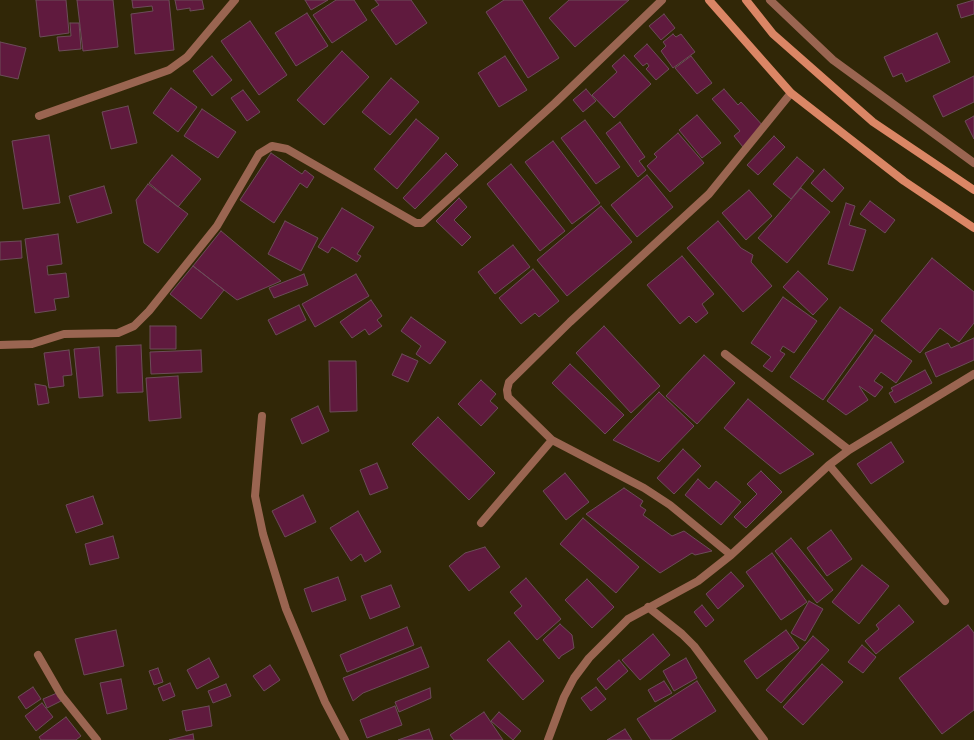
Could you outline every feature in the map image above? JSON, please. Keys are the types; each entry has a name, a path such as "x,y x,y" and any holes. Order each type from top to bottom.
{"street":[{"path":"39,116 169,70 187,57 235,0"},
{"path":"0,345 32,344 64,334 118,333 134,326 149,312 217,226 259,154 272,146 287,149 416,222 422,223 555,103 662,0"},
{"path":"708,0 791,93 904,181 974,228"},
{"path":"746,0 773,34 873,122 974,190"},
{"path":"770,0 833,60 974,163"},
{"path":"731,555 670,506 644,488 552,440 508,397 507,390 509,382 570,322 709,194 791,93"},
{"path":"725,354 849,450"},
{"path":"548,740 564,697 574,678 589,658 628,619 698,581 731,555 829,465 849,450 974,374"},
{"path":"262,416 256,496 263,534 286,609 325,702 345,740"},
{"path":"481,524 552,440"},
{"path":"829,465 945,601"},
{"path":"648,607 682,634 694,646 764,740"},
{"path":"38,654 61,695 97,740"}],"building":[{"path":"36,0 66,0 69,33 40,37"},
{"path":"77,0 113,0 118,47 83,51"},
{"path":"132,0 169,0 174,50 135,54 131,14 153,11 152,6 133,8"},
{"path":"175,0 202,0 204,9 190,11 190,8 177,10"},
{"path":"305,0 328,0 311,10"},
{"path":"336,0 354,0 367,20 332,43 313,15"},
{"path":"375,0 411,0 427,23 396,45 371,10 379,5"},
{"path":"504,0 522,0 559,58 528,78 486,12"},
{"path":"569,0 629,0 575,47 549,18"},
{"path":"974,0 974,14 961,18 957,5"},
{"path":"307,13 328,46 296,66 275,33"},
{"path":"664,14 675,28 661,40 649,26"},
{"path":"250,21 287,75 259,95 221,41"},
{"path":"70,23 79,23 81,49 59,51 57,37 71,36"},
{"path":"937,33 950,62 906,82 902,73 893,77 884,57"},
{"path":"673,34 676,37 681,34 695,52 673,68 661,51 666,46 663,42"},
{"path":"0,42 26,48 18,79 0,75"},
{"path":"647,44 669,69 656,80 646,69 649,66 647,63 643,66 634,56"},
{"path":"342,51 369,77 324,125 297,100"},
{"path":"624,55 651,84 614,118 592,95 617,72 612,66"},
{"path":"212,56 232,80 212,96 193,71"},
{"path":"505,56 527,90 499,107 478,73"},
{"path":"691,56 712,83 697,94 675,68"},
{"path":"974,76 974,102 943,117 933,96"},
{"path":"391,78 419,102 390,135 362,112"},
{"path":"171,88 197,107 178,132 153,113"},
{"path":"586,89 596,101 583,112 573,100"},
{"path":"724,89 738,105 741,102 765,128 743,147 734,136 740,131 712,99"},
{"path":"243,90 260,112 247,121 231,98"},
{"path":"128,106 137,143 111,149 102,112"},
{"path":"202,109 236,132 218,158 184,136"},
{"path":"697,115 721,143 702,158 679,130"},
{"path":"974,116 974,139 965,121"},
{"path":"416,119 439,138 397,189 374,169"},
{"path":"585,120 620,167 596,184 561,138"},
{"path":"620,122 645,157 639,161 646,170 638,177 606,133"},
{"path":"678,133 704,163 670,192 647,166 657,157 654,154"},
{"path":"49,135 60,203 23,209 12,141"},
{"path":"774,136 785,147 758,175 747,165"},
{"path":"553,141 600,203 572,224 525,162"},
{"path":"271,153 302,174 305,170 314,177 307,188 300,183 274,223 240,200"},
{"path":"446,153 458,165 415,209 403,198"},
{"path":"172,155 201,179 178,207 149,183"},
{"path":"797,157 814,171 791,199 773,184"},
{"path":"511,164 565,231 540,251 487,184"},
{"path":"824,169 844,188 832,202 811,183"},
{"path":"647,175 673,207 637,237 611,205"},
{"path":"148,184 188,214 158,253 144,243 136,200"},
{"path":"104,186 112,213 77,223 69,196"},
{"path":"801,188 830,212 787,263 758,238"},
{"path":"749,190 772,216 746,240 722,213"},
{"path":"459,198 467,207 454,220 471,237 462,246 436,221"},
{"path":"870,201 895,220 885,233 860,214"},
{"path":"846,203 855,206 849,225 866,230 853,271 828,264"},
{"path":"601,206 632,242 567,296 537,260"},
{"path":"342,208 374,227 357,254 361,256 357,262 332,247 328,253 318,247"},
{"path":"285,221 318,238 301,271 268,254"},
{"path":"718,221 741,248 753,255 751,262 772,286 743,312 687,248"},
{"path":"221,231 281,281 237,300 193,266"},
{"path":"58,234 62,264 47,266 48,275 66,273 69,297 54,299 56,310 35,313 25,239"},
{"path":"21,241 22,258 0,260 0,242"},
{"path":"513,245 530,267 495,294 478,272"},
{"path":"682,256 714,294 702,304 708,313 696,323 689,316 680,324 647,285"},
{"path":"932,258 974,292 974,323 959,342 940,328 920,353 881,321"},
{"path":"193,266 224,290 201,319 170,294"},
{"path":"533,269 559,301 539,317 535,313 521,324 499,298"},
{"path":"798,271 828,299 813,315 783,287"},
{"path":"304,274 308,285 274,298 269,288"},
{"path":"356,274 369,296 315,327 302,304"},
{"path":"783,297 817,321 794,353 783,346 780,351 785,354 772,372 763,366 771,357 751,343"},
{"path":"371,300 382,316 377,320 382,326 369,335 365,329 352,338 340,322"},
{"path":"299,305 306,320 276,335 268,320"},
{"path":"840,307 873,330 823,400 790,377"},
{"path":"411,317 446,342 430,364 416,354 421,346 401,331"},
{"path":"150,326 176,326 176,349 150,349"},
{"path":"604,326 660,386 631,413 576,353"},
{"path":"875,335 912,361 896,383 881,372 874,381 883,387 875,397 859,386 868,400 846,415 827,401"},
{"path":"974,338 974,360 936,377 925,353 948,343 951,348"},
{"path":"141,345 143,392 117,393 116,346"},
{"path":"99,347 103,396 79,398 74,349"},
{"path":"69,350 72,375 63,376 64,386 49,388 44,353"},
{"path":"201,350 202,372 151,374 150,352"},
{"path":"402,354 418,361 408,382 392,375"},
{"path":"704,355 735,383 697,424 666,396"},
{"path":"329,361 356,361 357,411 330,412"},
{"path":"570,364 624,415 605,434 552,383"},
{"path":"925,370 932,383 895,403 889,393 893,391 891,388"},
{"path":"178,376 181,418 149,421 146,378"},
{"path":"481,380 496,394 490,401 498,408 481,426 458,404"},
{"path":"35,384 46,386 49,403 38,405"},
{"path":"659,392 694,426 659,462 613,440"},
{"path":"748,399 814,454 780,474 724,428"},
{"path":"318,406 329,431 302,444 291,419"},
{"path":"438,417 495,473 469,500 412,444"},
{"path":"891,442 904,462 871,484 857,464"},
{"path":"683,449 701,466 674,494 657,478"},
{"path":"377,463 388,488 370,495 360,470"},
{"path":"761,471 782,492 746,528 734,517 757,494 747,484"},
{"path":"565,473 589,502 566,520 543,491"},
{"path":"698,479 709,489 716,481 741,502 721,525 685,495"},
{"path":"624,488 643,501 640,506 646,510 643,515 672,536 684,531 712,551 695,555 692,553 660,573 586,514"},
{"path":"303,495 316,522 285,537 272,511"},
{"path":"93,496 103,524 76,533 66,505"},
{"path":"358,511 381,552 365,562 361,554 351,561 330,528"},
{"path":"583,518 639,567 616,593 560,544"},
{"path":"831,530 852,559 827,576 807,548"},
{"path":"113,536 119,558 90,565 85,544"},
{"path":"791,538 833,590 817,603 775,551"},
{"path":"485,547 500,567 469,591 449,566 465,553"},
{"path":"772,553 807,602 781,620 746,572"},
{"path":"862,565 889,586 859,624 832,602"},
{"path":"731,572 744,586 718,609 706,594"},
{"path":"338,577 346,600 312,612 304,589"},
{"path":"526,578 561,619 537,640 514,613 522,606 510,592"},
{"path":"587,579 614,607 592,628 565,600"},
{"path":"391,585 400,607 370,619 361,596"},
{"path":"809,601 823,609 805,641 791,633"},
{"path":"702,605 714,620 706,627 694,612"},
{"path":"899,605 914,622 876,654 865,641 879,629 876,625"},
{"path":"560,624 572,635 574,648 561,656 559,659 543,640"},
{"path":"968,625 974,633 974,710 942,734 899,678"},
{"path":"407,627 414,645 347,672 340,655"},
{"path":"116,630 124,666 84,675 75,639"},
{"path":"786,630 799,648 757,679 744,661"},
{"path":"653,634 670,655 640,680 622,660"},
{"path":"813,636 829,650 781,703 766,690"},
{"path":"509,641 544,681 523,700 487,660"},
{"path":"862,645 876,657 863,673 848,662"},
{"path":"421,647 429,667 363,693 353,701 343,678"},
{"path":"209,658 219,677 197,689 187,670"},
{"path":"686,658 697,678 674,691 663,671"},
{"path":"619,660 628,671 606,690 597,679"},
{"path":"822,664 843,682 803,725 783,707"},
{"path":"270,665 280,680 264,691 253,676"},
{"path":"158,668 163,682 154,685 149,671"},
{"path":"121,679 127,709 107,714 100,683"},
{"path":"664,681 672,693 655,702 648,690"},
{"path":"697,681 716,711 670,740 651,740 637,719"},
{"path":"170,683 175,696 163,701 158,688"},
{"path":"226,684 231,696 213,703 208,691"},
{"path":"33,687 41,699 26,709 18,697"},
{"path":"596,687 606,699 591,711 581,698"},
{"path":"430,688 431,698 399,712 395,702"},
{"path":"57,693 61,701 47,708 43,699"},
{"path":"42,703 53,717 36,731 25,716"},
{"path":"209,706 212,726 186,731 182,711"},
{"path":"395,706 402,725 367,738 360,720"},
{"path":"484,712 503,740 454,740 450,735"},
{"path":"499,712 521,731 513,740 491,721"},
{"path":"66,717 81,736 76,740 41,740 39,737"},
{"path":"429,729 433,740 398,740"},
{"path":"625,729 632,740 607,740"},
{"path":"193,734 194,740 169,740"}]}
